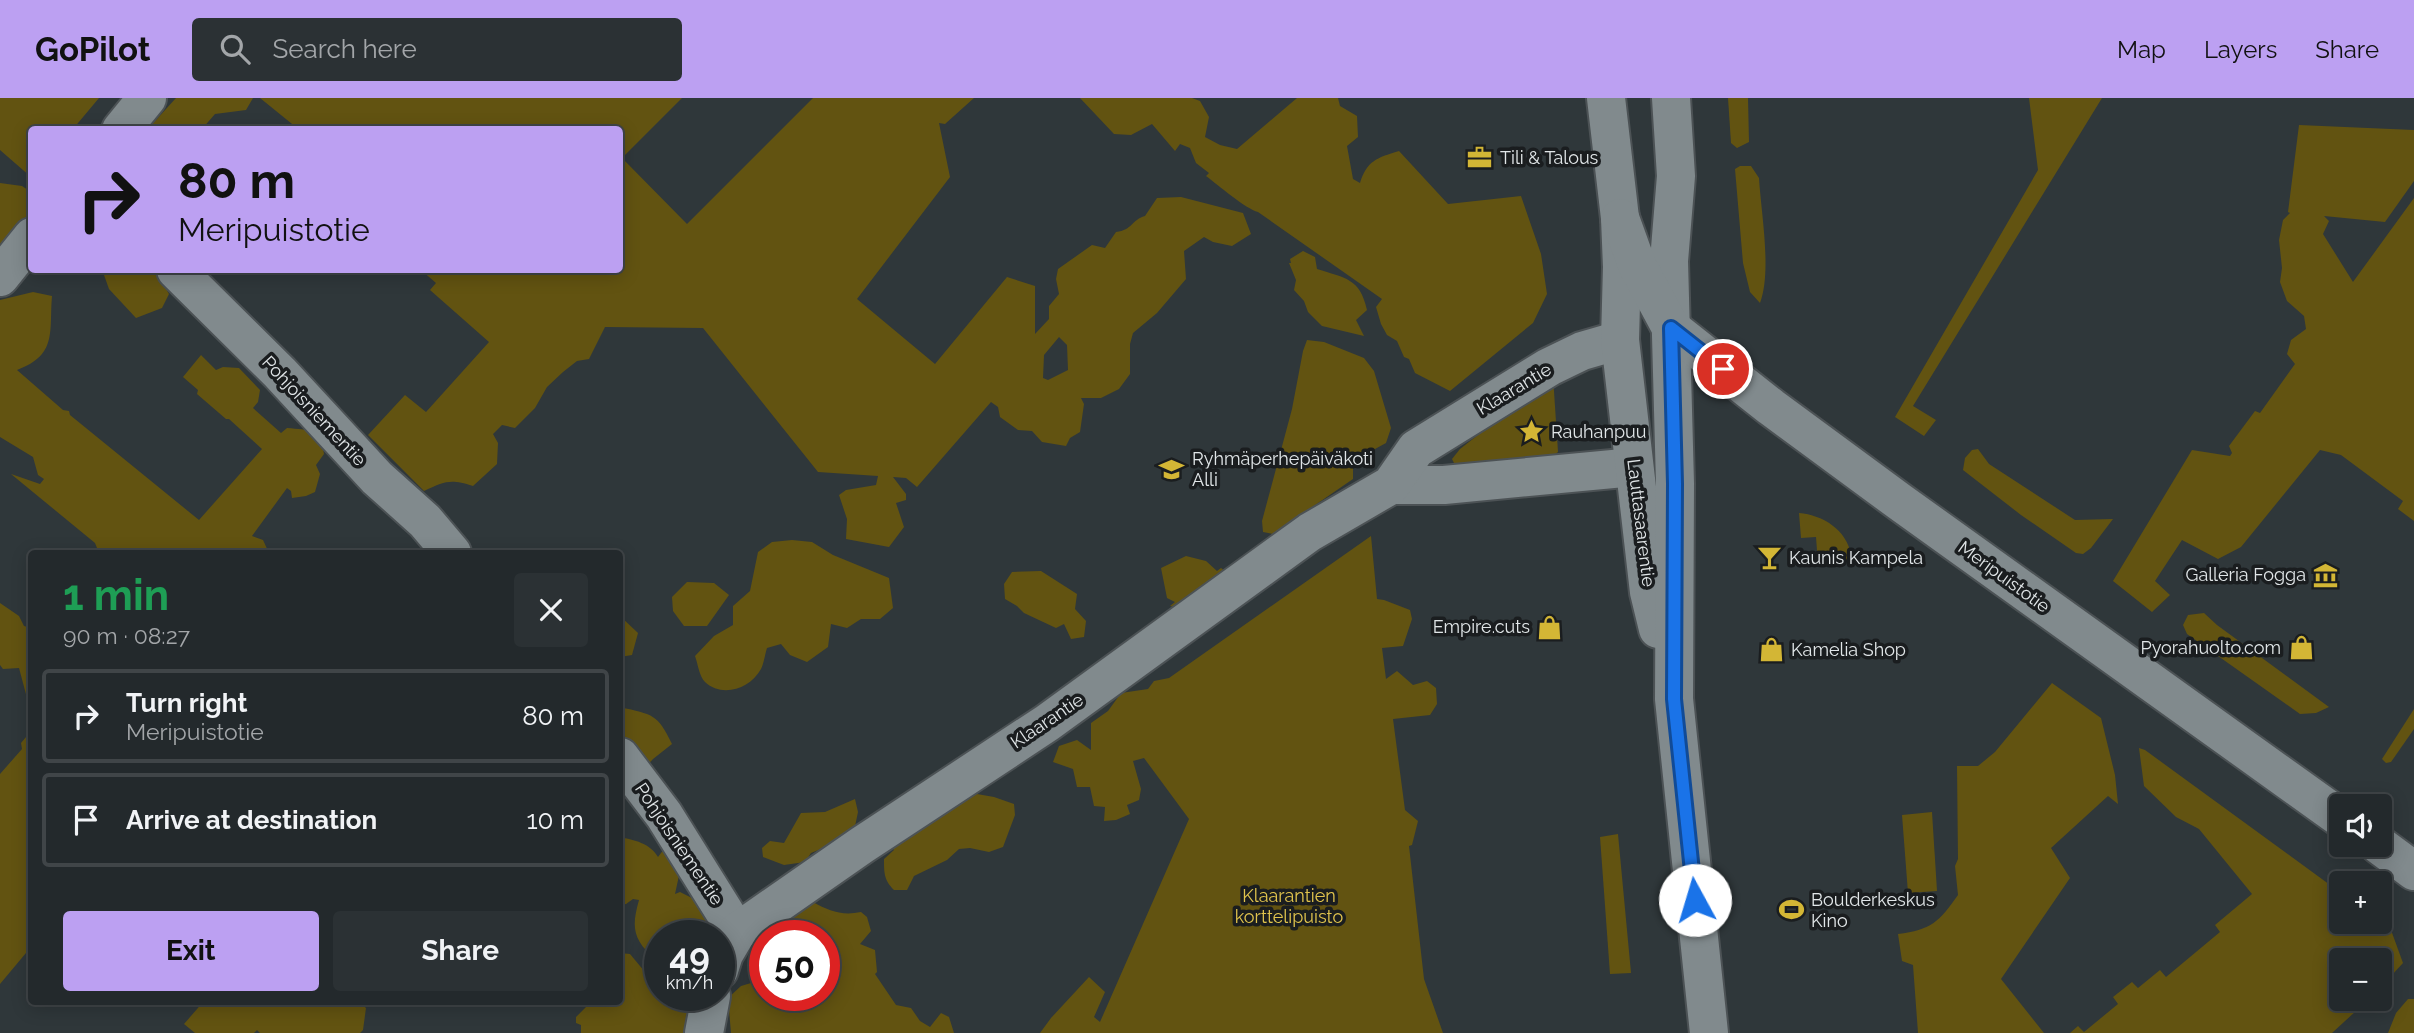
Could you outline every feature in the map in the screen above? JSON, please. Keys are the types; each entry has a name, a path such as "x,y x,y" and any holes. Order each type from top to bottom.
{"main road":[{"path":"124,126 148,98"},
{"name":"Lauttasaarentie","path":"1606,98 1620,218 1620,340 1634,467 1649,592 1674,699"},
{"name":"Lauttasaarentie","path":"1671,98 1676,176 1668,261 1675,484 1674,699 1709,1033"},
{"name":"Lauttasaarentie","path":"1620,218 1637,265 1671,328"},
{"path":"0,277 28,242"},
{"name":"Pohjoisniementie","path":"179,273 280,373 377,478 425,521 449,550"},
{"name":"Meripuistotie","path":"1671,328 1900,502 2329,810"},
{"name":"Klaarantie","path":"735,935 862,845 1056,717 1310,532 1391,485 1416,449 1549,366 1582,351 1620,340"},
{"path":"1391,485 1444,485 1634,467"},
{"name":"Pohjoisniementie","path":"623,761 664,815 737,932"},
{"path":"2392,855 2414,871"},
{"path":"704,1033 708,1011"}],"green space":[{"path":"0,98 99,98 76,126 28,126 28,174 0,150"},
{"path":"176,98 253,98 246,110 215,114 205,126 133,126 135,123 156,120"},
{"path":"260,98 682,98 623,157 623,126 295,126"},
{"path":"813,98 974,98 945,124 939,123 950,177 857,299 935,364 1007,277 1035,286 1035,334 1049,319 1049,306 1059,294 1056,279 1058,269 1092,245 1105,248 1116,232 1126,229 1145,216 1157,198 1181,197 1243,213 1251,234 1232,246 1204,237 1184,251 1186,279 1157,313 1133,333 1130,344 1130,374 1119,389 1101,398 1081,398 1084,404 1080,432 1070,438 1066,446 1042,442 1032,431 1018,430 1000,417 998,407 991,402 917,487 906,478 893,477 906,494 906,500 896,503 904,527 889,547 846,539 847,519 839,495 846,490 876,485 878,476 818,472 703,328 605,327 589,359 577,361 563,372 547,387 535,408 515,428 502,425 493,434 498,443 497,464 473,486 448,482 424,491 368,435 405,395 426,412 489,342 430,290 436,283 424,273 623,273 623,159 687,224","holes":["1059,337 1067,345 1068,370 1048,380 1043,378 1044,355"]},
{"path":"1080,98 1192,98 1200,101 1209,117 1205,137 1220,145 1237,149 1297,98 1338,98 1340,106 1357,116 1358,137 1347,146 1353,179 1360,183 1369,165 1399,151 1448,204 1521,196 1541,254 1547,294 1533,323 1450,391 1415,373 1397,341 1387,335 1381,324 1376,307 1382,299 1258,212 1239,202 1206,176 1209,173 1196,163 1190,148 1180,144 1175,151 1152,124 1131,135 1114,134"},
{"path":"1728,98 1748,98 1749,142 1737,148 1731,143"},
{"path":"2029,98 2102,98 1913,406 1936,420 1924,436 1895,417 2038,170"},
{"path":"2299,125 2414,130 2414,181 2385,222 2324,216 2329,221 2323,234 2353,282 2414,198 2414,521 2398,509 2403,501 2341,455 2320,450 2241,547 2218,559 2182,540 2155,581 2170,595 2152,612 2113,581 2192,450 2230,456 2232,453 2229,446 2255,411 2260,413 2295,364 2287,354 2291,340 2306,329 2304,316 2287,301 2280,282 2282,268 2279,240 2283,220 2290,213"},
{"path":"1751,166 1759,178 1765,242 1765,275 1760,303 1750,292 1743,263 1735,169"},
{"path":"0,183 22,186 28,190 28,239 0,245"},
{"path":"1303,251 1315,257 1317,269 1350,281 1360,291 1367,310 1356,320 1364,336 1322,326 1308,312 1304,301 1294,290 1296,280 1289,263 1290,259"},
{"path":"150,273 159,276 169,294 162,308 136,318 109,289 104,275"},
{"path":"33,292 52,296 49,340 45,349 30,364 17,370 199,520 262,449 197,394 198,390 183,377 201,355 216,370 223,367 239,368 260,390 258,402 253,408 281,433 287,428 308,430 317,435 324,454 316,465 320,474 315,492 292,498 291,491 287,488 252,536 263,540 268,550 99,550 95,543 11,474 40,484 44,479 38,475 33,457 0,437 0,300"},
{"path":"1307,340 1324,342 1364,358 1374,371 1391,428 1386,443 1353,461 1353,479 1273,534 1263,532 1262,521"},
{"path":"1553,376 1558,452 1552,457 1456,467 1452,459 1460,449"},
{"path":"1978,449 1989,464 2075,520 2113,519 2091,548 2083,554 2076,553 1963,470 1965,458 1972,450"},
{"path":"1799,513 1817,517 1839,531 1849,546 1851,555 1845,562 1818,564 1816,537 1801,538"},
{"name":"Klaarantien korttelipuisto","path":"1371,536 1377,599 1410,610 1412,619 1403,646 1382,648 1386,679 1397,671 1413,685 1427,681 1436,688 1437,704 1430,715 1393,719 1405,810 1418,821 1412,845 1409,846 1424,979 1443,1033 1040,1033 1089,977 1105,992 1094,1017 1100,1022 1189,819 1144,758 1133,761 1141,789 1139,800 1127,805 1130,814 1116,820 1104,821 1105,807 1094,806 1090,787 1077,787 1073,769 1053,762 1059,746 1077,740 1091,750 1091,723 1108,711 1121,693 1148,689 1154,681 1169,678"},
{"path":"772,542 812,542 833,555 889,578 893,608 880,619 861,619 847,628 831,624 828,647 807,662 790,655 781,644 767,648 761,669 750,682 735,689 719,690 712,687 701,677 695,656 714,636 733,625 733,606 750,591 758,552"},
{"path":"1186,556 1206,561 1217,571 1221,568 1235,579 1188,611 1170,606 1175,602 1167,598 1161,568"},
{"path":"1041,571 1077,594 1075,609 1086,621 1084,637 1071,639 1064,624 1056,628 1024,613 1005,599 1004,584 1012,572"},
{"path":"687,582 714,583 729,595 707,626 684,626 673,611 672,597"},
{"path":"0,603 19,616 24,626 28,627 28,699 19,668 3,669 0,665"},
{"path":"2204,613 2329,707 2316,713 2300,714 2187,634 2183,625 2188,615"},
{"path":"623,619 638,633 632,655 623,656"},
{"path":"2052,683 2101,718 2115,775 2118,804 2108,796 2051,848 2070,878 2001,979 2044,1033 1918,1033 1913,965 1902,961 1898,934 1919,930 1933,923 1958,895 1955,866 1958,859 1957,766 1978,766 1995,752"},
{"path":"623,708 653,717 662,726 672,744 642,771 623,763"},
{"path":"2414,709 2414,729 2391,762 2386,763 2382,759"},
{"path":"28,737 28,951 0,984 0,774 22,749 21,743"},
{"path":"2139,748 2329,884 2329,934 2392,933 2403,963 2392,975 2392,948 2329,948 2329,1011 2356,1011 2332,1033 2070,1033 2078,1026 2084,1032 2118,1004 2113,997 2132,982 2138,988 2160,970 2166,977 2220,932 2215,925 2252,894 2199,829 2176,817 2144,786"},
{"path":"977,794 1014,804 1015,815 1003,847 989,852 959,849 947,860 914,876 907,890 894,890 886,879 885,872 884,859 894,850 889,843 942,799 964,801"},
{"path":"855,799 858,812 853,836 811,853 805,862 784,865 763,857 762,848 770,841 784,843 801,813 825,812"},
{"path":"1932,812 1937,891 1908,893 1902,815"},
{"path":"1618,834 1631,973 1610,974 1600,837"},
{"path":"623,838 646,845 658,857 664,849 680,871 675,894 680,892 698,901 709,920 644,920 644,947 638,940 635,926 639,900 633,899 623,904"},
{"path":"813,902 836,912 861,912 867,917 871,931 860,944 875,950 875,974 896,1005 911,1008 920,1021 930,1027 941,1013 949,1017 954,1033 731,1033 729,1011 735,1011 735,992 749,984 749,1011 840,1011 840,920 780,919"},
{"path":"623,953 630,954 644,971 644,1011 697,1013 716,1033 581,1033 581,1025 576,1023 576,1017 586,1005 623,1005"},
{"path":"2408,999 2414,999 2414,1033 2388,1033 2396,1013"},
{"path":"201,1005 363,1005 366,1008 363,1030 360,1033 260,1033 257,1030 254,1033 195,1033 184,1024"}],"place":[{"name":"Tili & Talous","path":"1480,158"},
{"name":"Rauhanpuu","path":"1531,432"},
{"name":"Ryhmäperhepäiväkoti Alli","path":"1172,469"},
{"name":"Kaunis Kampela","path":"1769,558"},
{"name":"Galleria Fogga","path":"2326,575"},
{"name":"Empire.cuts","path":"1550,627"},
{"name":"Pyorahuolto.com","path":"2301,648"},
{"name":"Kamelia Shop","path":"1771,650"},
{"name":"Boulderkeskus Kino","path":"1791,910"}],"route":[{"path":"1695,900 1674,699 1675,484 1671,328 1723,369"}]}
